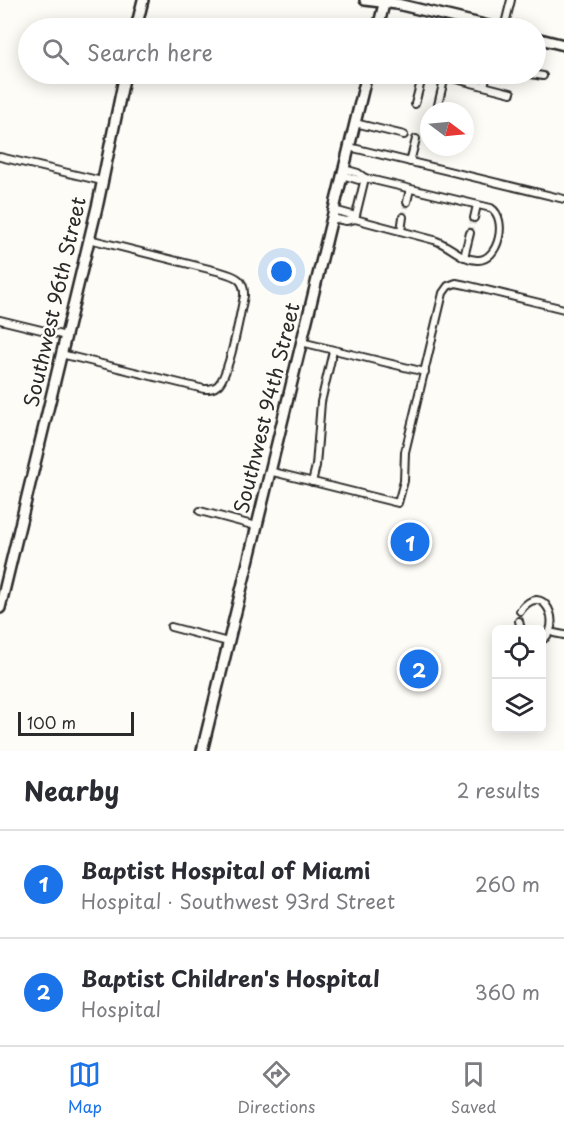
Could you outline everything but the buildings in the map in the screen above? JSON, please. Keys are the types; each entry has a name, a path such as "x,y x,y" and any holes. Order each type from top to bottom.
{"street":[{"path":"138,18 143,0"},
{"path":"365,0 397,4 455,18"},
{"path":"506,18 511,0"},
{"path":"381,18 385,2"},
{"path":"546,40 564,45"},
{"name":"Southwest 96th Street","path":"0,608 89,239 123,84"},
{"name":"Southwest 94th Street","path":"202,751 365,84"},
{"path":"415,104 420,84"},
{"path":"439,102 443,84"},
{"path":"476,84 511,93"},
{"path":"355,123 404,135"},
{"path":"410,162 416,140"},
{"path":"349,147 564,199"},
{"path":"0,157 102,182"},
{"path":"333,214 346,221 355,219 445,244 464,257 477,260 488,256 494,249 498,234 500,223 497,213 491,208 365,178 361,180 343,172"},
{"path":"355,219 365,178"},
{"path":"406,202 410,189"},
{"path":"474,218 477,205"},
{"path":"400,231 403,217"},
{"path":"464,257 470,233"},
{"path":"61,354 201,388 215,387 227,368 243,302 244,286 239,279 229,274 89,239"},
{"path":"269,471 398,503 404,481 405,452 443,293 448,286 461,284 564,309"},
{"path":"0,320 66,336"},
{"path":"301,342 424,372"},
{"path":"312,482 316,466 321,402 333,351"},
{"path":"200,511 256,526"},
{"path":"520,611 535,600 548,602 553,606 559,617 559,623 554,633 546,638"},
{"path":"519,621 520,625"},
{"path":"171,627 228,642"},
{"path":"554,633 564,636"}],"tunnel":[{"path":"403,217 407,202"},
{"path":"470,233 474,218"}],"place":[{"name":"Baptist Hospital of Miami","path":"410,542"},
{"name":"Baptist Children's Hospital","path":"419,669"}]}
